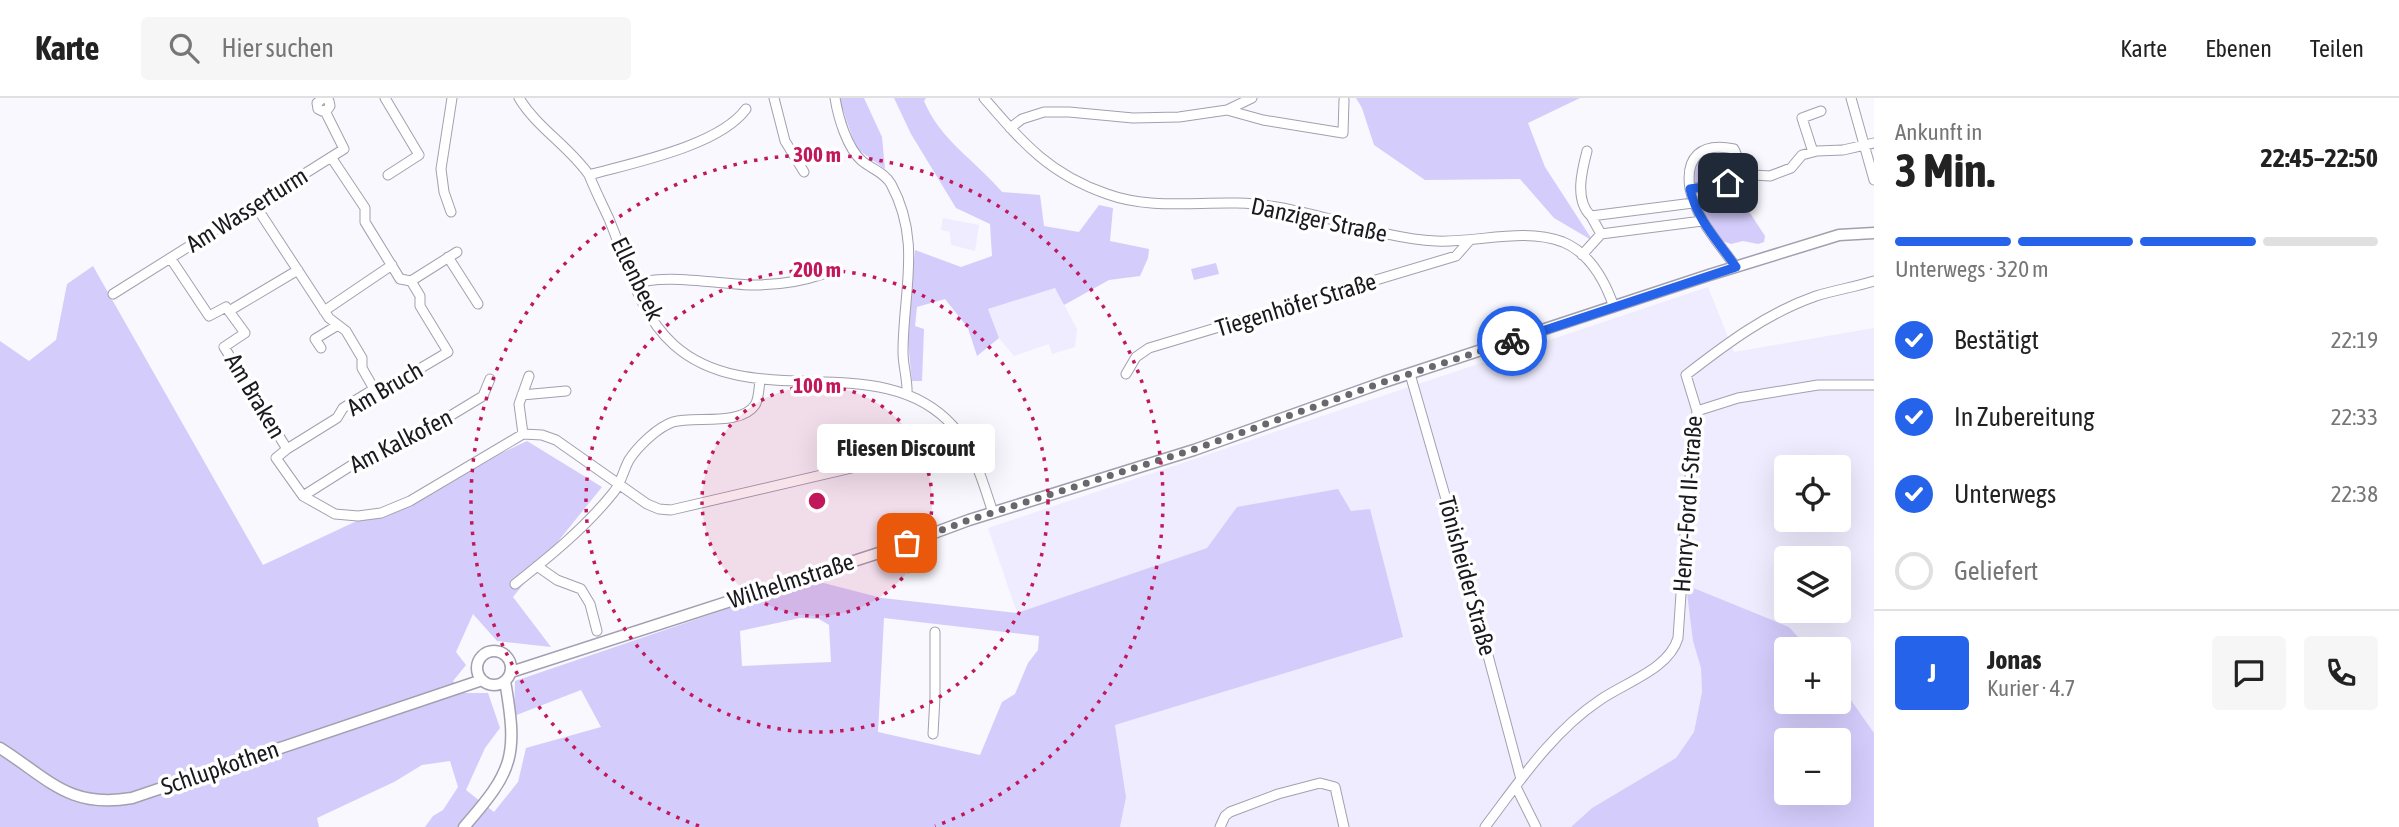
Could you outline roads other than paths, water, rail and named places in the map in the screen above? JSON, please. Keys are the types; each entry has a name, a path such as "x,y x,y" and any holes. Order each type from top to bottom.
{"main road":[{"name":"Wilhelmstraße","path":"486,681 1198,448 1410,374 1736,267 1839,235 1874,233"},
{"path":"464,827 489,798 506,771 511,741 508,675 501,652 488,652 478,661 486,681 508,711"},
{"name":"Schlupkothen","path":"0,748 72,795 86,800 111,802 132,798 448,691 486,681"}],"street":[{"name":"Am Wasserturm","path":"113,294 344,149 325,111 318,108 317,103 324,98"},
{"path":"385,98 419,155 388,176"},
{"path":"451,212 444,192 442,169 452,98"},
{"name":"Ellenbeek","path":"519,98 536,120 589,175 646,311 673,344 701,364 722,372 760,380 850,383 880,387 907,395 940,413 956,428 982,478 993,513"},
{"path":"774,98 785,141 804,172"},
{"path":"835,98 856,156 886,176 908,229 909,281 903,355 907,395"},
{"name":"Danziger Straße","path":"984,98 1029,150 1054,170 1079,183 1129,200 1163,204 1268,205 1372,231 1437,241 1508,236 1538,237 1564,243 1582,255 1596,269 1614,307"},
{"path":"1010,128 1022,119 1044,112 1133,118 1179,117 1227,110 1252,98"},
{"path":"1851,98 1874,180"},
{"path":"1227,110 1263,120 1343,133 1344,100"},
{"path":"589,175 702,140 727,128 746,109"},
{"path":"1813,152 1802,118 1821,111"},
{"path":"1690,189 1728,183 1745,177 1770,176 1791,168 1802,155 1874,143"},
{"path":"1736,267 1702,221 1693,204 1687,175 1690,162 1697,154 1716,148 1734,149 1745,177"},
{"path":"1587,150 1580,175 1582,196 1587,212 1601,234"},
{"path":"331,157 365,208 365,222 400,279 411,281 457,252"},
{"path":"1591,216 1693,204"},
{"path":"256,205 324,311 346,331 362,358 362,368 374,389"},
{"path":"1582,255 1601,234 1702,221"},
{"name":"Tiegenhöfer Straße","path":"1126,374 1136,357 1149,348 1456,256 1470,240"},
{"path":"448,257 478,304"},
{"path":"171,258 209,316 226,307 229,311 298,270"},
{"path":"324,311 392,265"},
{"path":"635,285 641,281 664,279 754,285 786,283 823,274"},
{"name":"Am Bruch","path":"287,449 338,418 343,408 374,389 382,391 448,352 420,306 420,296 411,281"},
{"name":"Henry-Ford II-Straße","path":"1518,783 1555,738 1579,715 1600,699 1658,666 1674,650 1678,638 1697,411 1686,376 1723,347 1772,315 1816,296 1874,281"},
{"name":"Am Braken","path":"229,311 244,333 224,347 287,449 276,458 303,496 335,514 343,516 381,513 410,501 523,434"},
{"path":"321,348 315,339 338,325"},
{"name":"Tönisheider Straße","path":"1410,374 1448,506 1518,783 1536,827"},
{"path":"529,376 519,404 523,434 542,435 556,440 647,504 659,509 671,510 946,446 965,445"},
{"name":"Am Kalkofen","path":"303,496 360,460 374,459 483,396 489,379"},
{"path":"515,584 615,492 635,453 649,438 671,423 698,418 731,418 747,413 756,404 760,380"},
{"path":"1697,411 1738,398 1818,385 1874,384"},
{"path":"522,395 566,391"},
{"path":"537,566 557,580 581,589 590,604 597,631"},
{"path":"933,734 935,632"},
{"path":"1220,827 1225,816 1230,813 1278,794 1320,783 1335,787 1344,827"},
{"path":"1485,827 1518,783"}],"place":[{"name":"Fliesen Discount","path":"907,543"}]}
